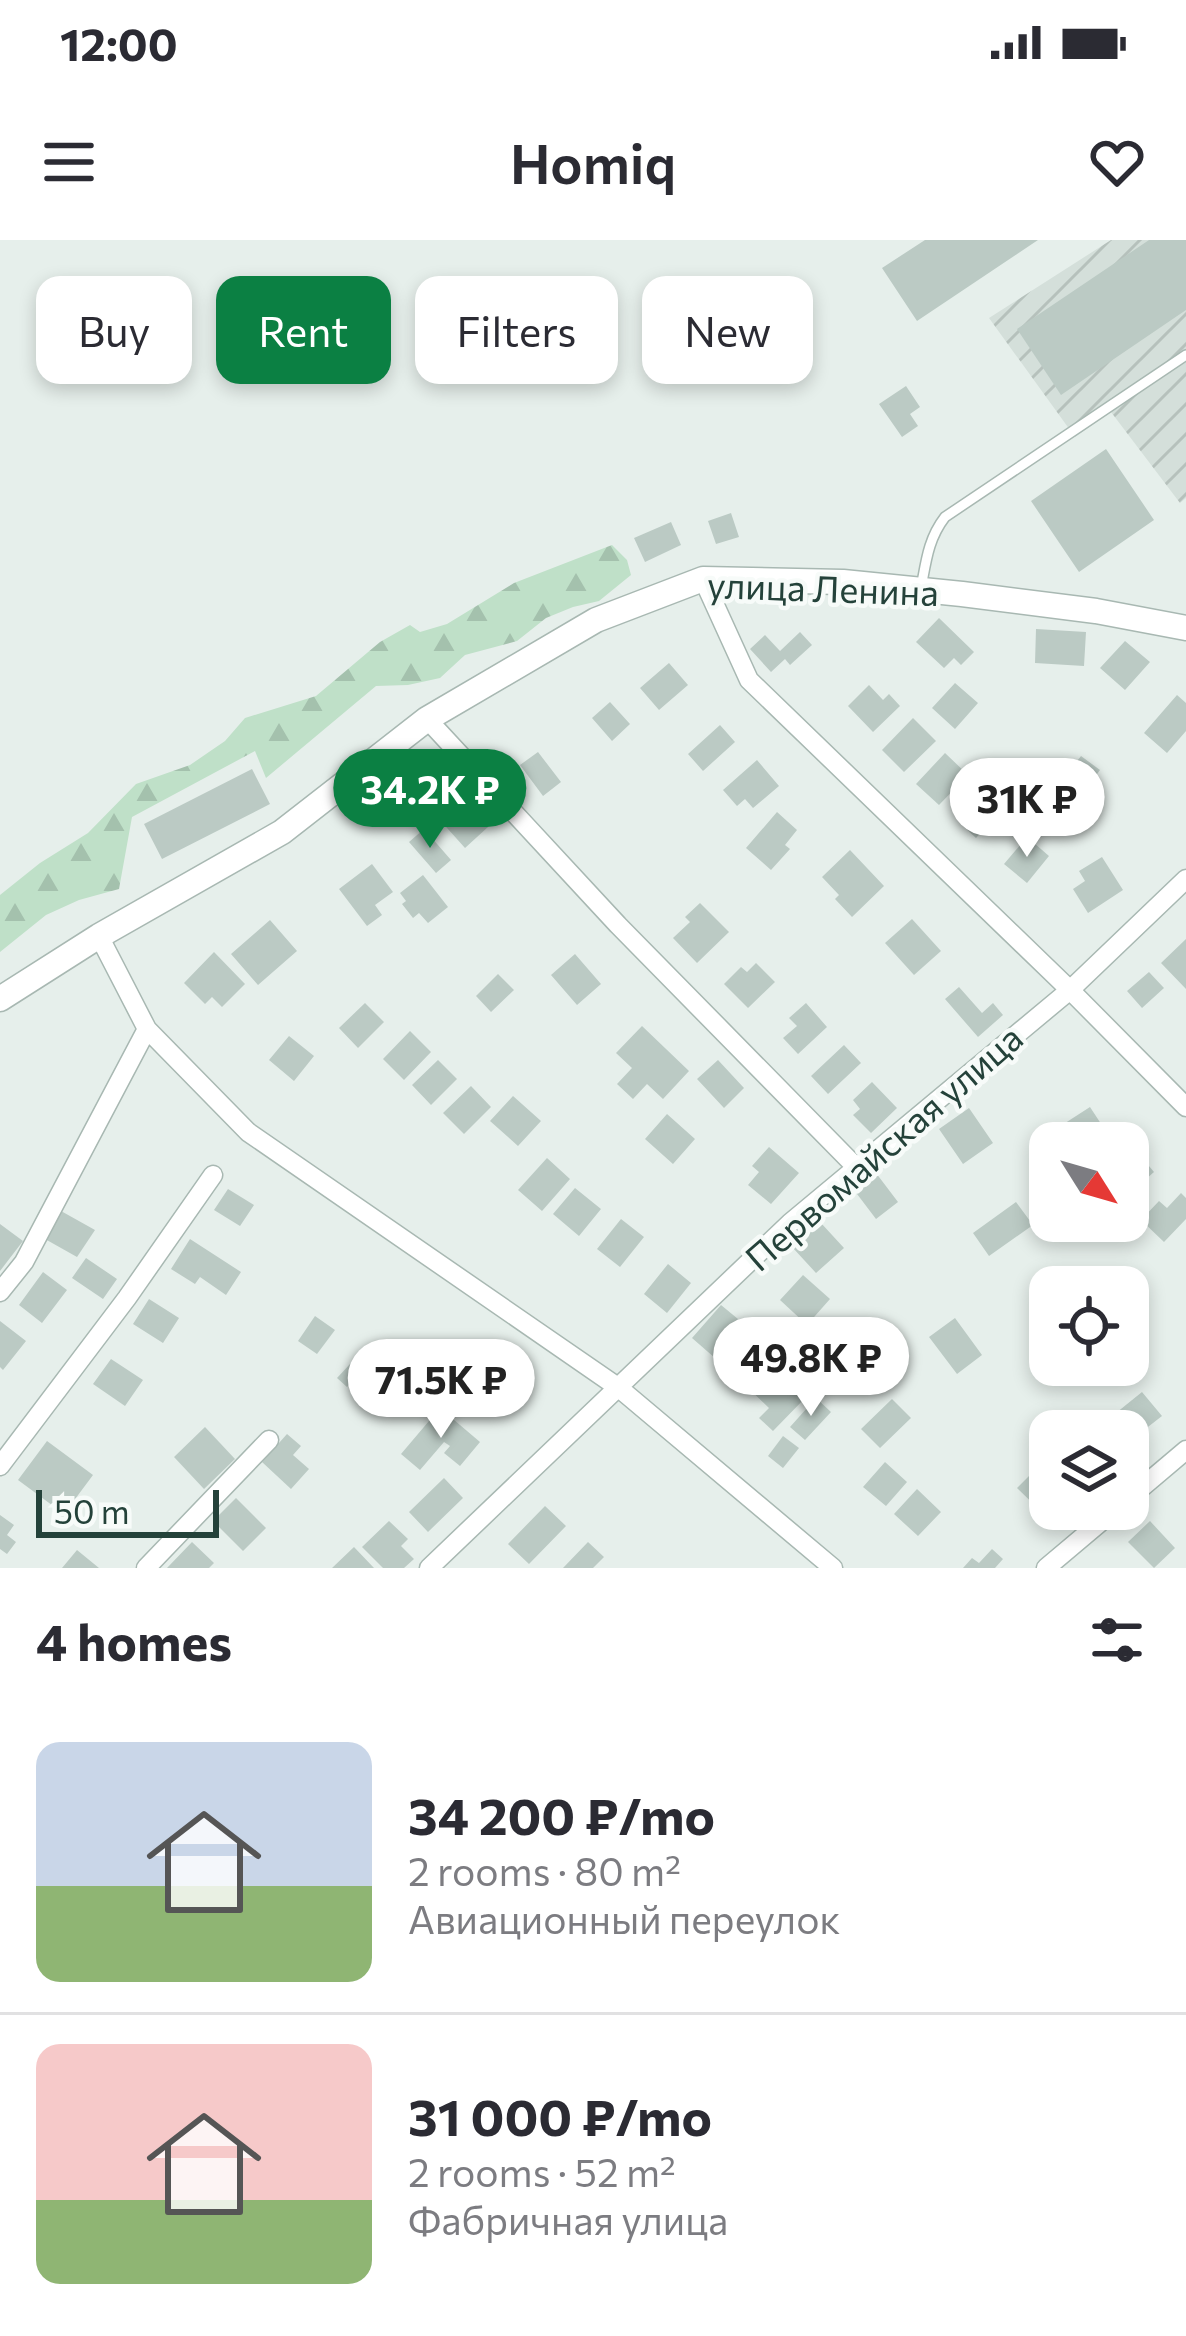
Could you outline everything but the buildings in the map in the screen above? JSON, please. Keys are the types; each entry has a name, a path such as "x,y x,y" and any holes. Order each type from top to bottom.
{"street":[{"name":"улица Ленина","path":"0,999 99,936 282,832 427,719 596,620 703,579 844,582 1096,611 1186,628"},
{"path":"703,579 749,680 1186,1107"},
{"path":"427,719 618,925 856,1166"},
{"name":"Первомайская улица","path":"429,1568 790,1223 1070,990 1186,879"},
{"path":"99,936 147,1029 248,1132 619,1388 833,1568"},
{"path":"0,1292 24,1262 147,1029"},
{"path":"0,1466 213,1174"},
{"path":"146,1568 269,1440"},
{"path":"1149,1481 1186,1450"},
{"path":"1046,1568 1091,1530"}],"lane":[{"path":"921,590 928,549 945,517 1186,355"}],"shaded area":[{"path":"1111,240 1186,240 1186,498 1180,503 1111,412 1075,437 989,318"}],"green space":[{"path":"612,545 627,560 631,575 599,601 546,618 517,641 465,655 440,678 376,686 266,778 255,751 132,817 119,889 46,915 0,952 0,895 88,833 136,784 190,765 225,741 245,718 316,696 380,642 410,625 420,632 447,624 514,583"}]}
